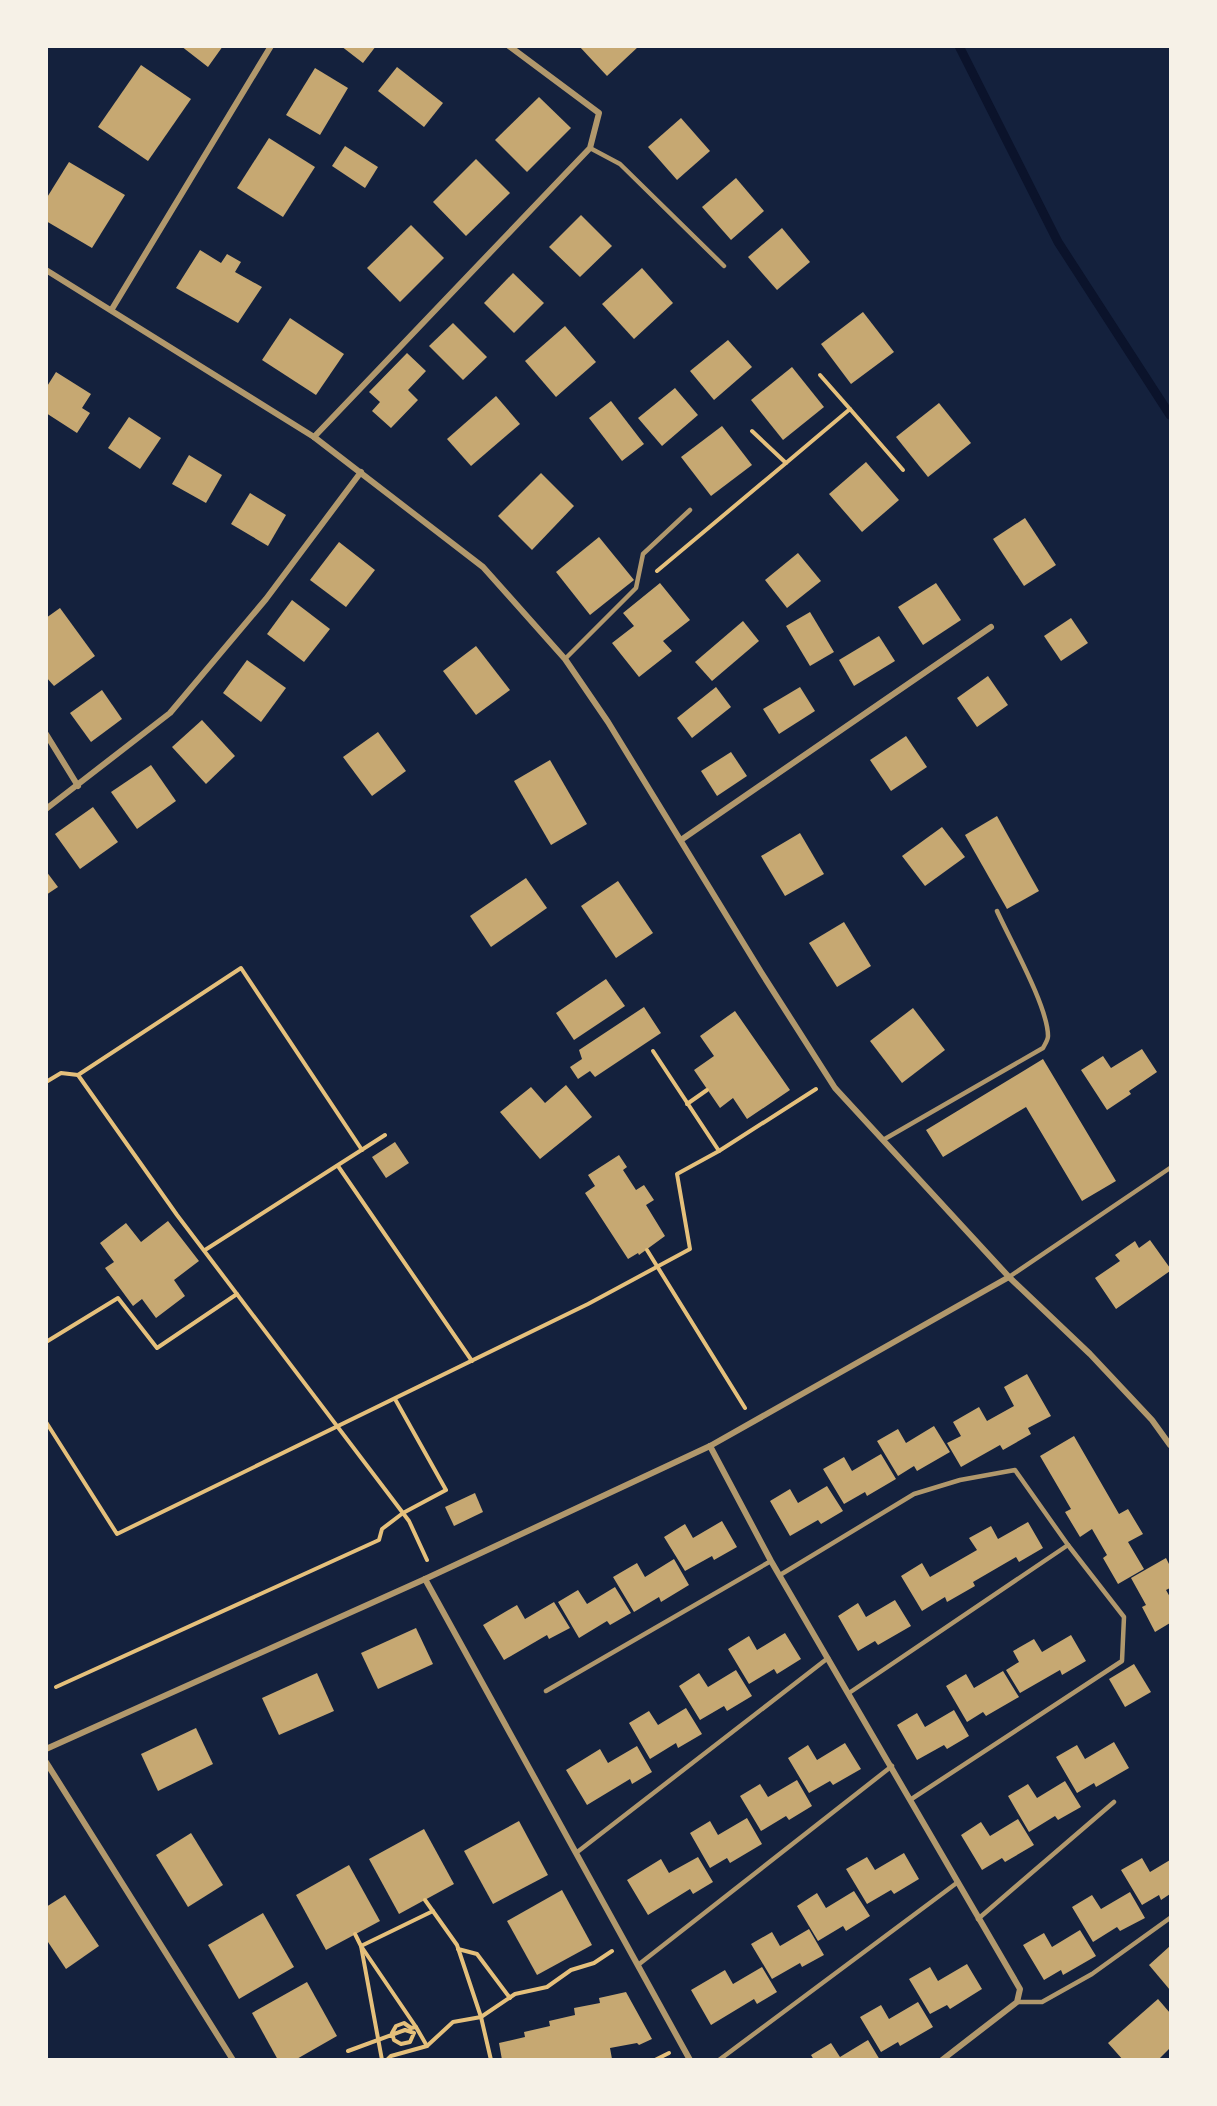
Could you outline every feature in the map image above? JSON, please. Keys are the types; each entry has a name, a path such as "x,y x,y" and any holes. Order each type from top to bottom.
{"street":[{"path":"112,309 270,46"},
{"path":"314,437 590,148 598,113 509,46"},
{"path":"46,270 112,309 314,437 483,567 565,659 608,722 830,1080 1009,1277 1090,1354 1152,1420 1170,1445"},
{"path":"46,809 170,713 266,598 361,472"},
{"path":"681,840 991,627"},
{"path":"46,734 78,786"},
{"path":"46,1749 434,1575 710,1446 1009,1277"},
{"path":"710,1446 771,1561 1020,1989 1017,2002 942,2060"},
{"path":"425,1579 689,2059"},
{"path":"46,1762 233,2060"}],"lane":[{"path":"590,148 620,164 724,266"},
{"path":"565,659 636,588 643,554 690,510"},
{"path":"883,1140 1043,1048 1048,1038 1046,1020 997,911"},
{"path":"1009,1277 1170,1168"},
{"path":"780,1575 914,1494 960,1480 1015,1470 1068,1545 1124,1617 1122,1661 910,1800"},
{"path":"849,1693 1068,1545"},
{"path":"546,1690 771,1561"},
{"path":"576,1853 828,1658"},
{"path":"638,1965 892,1766"},
{"path":"978,1919 1114,1802"},
{"path":"719,2060 958,1882"},
{"path":"1017,2002 1041,2002 1092,1974 1170,1917"}],"path":[{"path":"820,375 903,470"},
{"path":"636,588 850,409"},
{"path":"752,431 786,463"},
{"path":"46,1082 61,1073 78,1076 241,969 362,1150"},
{"path":"653,1051 719,1151"},
{"path":"78,1076 177,1215 409,1521 434,1575"},
{"path":"46,1422 117,1534 588,1304 690,1249 677,1174 719,1151 830,1080"},
{"path":"687,1104 707,1090"},
{"path":"205,1250 385,1135"},
{"path":"338,1166 472,1361"},
{"path":"647,1250 753,1422"},
{"path":"46,1342 118,1298 157,1348 237,1294"},
{"path":"56,1687 379,1540 382,1529 403,1513 446,1490 395,1399"},
{"path":"426,1900 458,1949 481,2017 490,2060"},
{"path":"362,1947 433,1911"},
{"path":"355,1934 427,2046"},
{"path":"387,2060 391,2056 427,2046 453,2022 481,2017 515,1994 547,1987 571,1970 594,1963 626,1942"},
{"path":"362,1947 382,2060"},
{"path":"458,1949 477,1954 510,1998"},
{"path":"348,2051 386,2037 395,2033 405,2030 414,2032 410,2042 401,2044 394,2040 392,2032 396,2026 404,2023 411,2028 416,2026"}],"building":[{"path":"181,46 223,46 208,67"},
{"path":"341,46 376,46 363,63"},
{"path":"579,46 639,46 607,76"},
{"path":"141,65 191,99 148,161 98,127"},
{"path":"397,67 443,103 424,127 378,91"},
{"path":"315,68 348,88 320,135 286,115"},
{"path":"539,97 571,128 527,172 495,140"},
{"path":"681,118 710,151 677,180 648,147"},
{"path":"269,138 315,167 283,217 237,188"},
{"path":"345,146 378,167 365,188 332,166"},
{"path":"476,159 510,193 466,236 433,202"},
{"path":"69,162 125,195 92,248 46,221 46,199"},
{"path":"736,178 764,211 731,240 702,207"},
{"path":"581,215 612,246 580,277 549,247"},
{"path":"411,225 444,258 400,302 367,268"},
{"path":"782,228 810,262 777,290 748,257"},
{"path":"200,250 221,263 227,254 241,262 235,272 262,287 238,323 176,288"},
{"path":"642,268 673,303 634,339 602,304"},
{"path":"513,273 544,303 514,333 484,303"},
{"path":"863,312 894,352 851,384 821,344"},
{"path":"290,318 344,354 316,395 262,360"},
{"path":"453,323 487,357 463,380 429,346"},
{"path":"565,326 596,362 556,397 525,361"},
{"path":"728,340 752,367 714,400 690,371"},
{"path":"407,353 426,371 408,390 418,400 391,428 372,411 380,402 369,392"},
{"path":"792,367 824,407 783,440 751,400"},
{"path":"56,372 91,394 82,408 90,413 77,433 46,413 46,388"},
{"path":"675,388 698,415 662,446 638,418"},
{"path":"496,396 520,424 471,466 447,439"},
{"path":"611,401 644,444 622,461 589,418"},
{"path":"939,403 971,443 928,477 896,437"},
{"path":"129,417 161,438 140,469 108,448"},
{"path":"722,426 752,465 711,496 681,457"},
{"path":"189,455 222,475 206,503 172,484"},
{"path":"866,462 899,500 862,532 829,494"},
{"path":"541,473 574,506 532,550 498,516"},
{"path":"250,493 286,515 268,546 231,524"},
{"path":"1025,518 1056,565 1024,586 993,539"},
{"path":"599,537 634,580 590,615 556,572"},
{"path":"339,542 375,570 346,607 310,580"},
{"path":"798,553 821,581 787,608 765,580"},
{"path":"660,583 690,620 663,641 672,651 639,677 612,643 634,626 623,613"},
{"path":"936,583 961,620 923,645 898,607"},
{"path":"292,600 330,629 304,662 267,634"},
{"path":"60,608 95,656 54,686 46,677 46,618"},
{"path":"810,612 834,652 810,666 786,626"},
{"path":"1071,618 1088,643 1061,661 1044,636"},
{"path":"743,621 759,641 712,681 695,662"},
{"path":"879,636 895,661 854,686 839,660"},
{"path":"476,646 510,690 476,715 443,671"},
{"path":"247,660 286,688 261,722 223,693"},
{"path":"988,676 1008,705 977,727 957,698"},
{"path":"716,687 731,707 692,738 677,718"},
{"path":"800,687 815,711 779,734 763,709"},
{"path":"102,690 122,719 91,742 70,713"},
{"path":"202,720 235,756 206,784 172,747"},
{"path":"378,732 406,771 372,796 343,757"},
{"path":"906,736 927,767 891,791 870,760"},
{"path":"731,752 747,776 717,796 701,771"},
{"path":"550,760 587,824 551,845 514,781"},
{"path":"151,765 176,801 137,829 111,792"},
{"path":"93,807 118,842 80,869 55,834"},
{"path":"997,816 1039,891 1007,909 965,835"},
{"path":"942,827 965,857 925,886 902,856"},
{"path":"800,833 824,874 785,896 761,856"},
{"path":"46,871 58,887 46,895"},
{"path":"526,878 547,908 491,947 470,916"},
{"path":"618,881 653,933 616,958 581,906"},
{"path":"844,922 871,966 837,987 809,943"},
{"path":"606,979 625,1006 574,1040 556,1013"},
{"path":"644,1007 661,1033 595,1077 590,1071 578,1079 570,1067 582,1059 579,1050"},
{"path":"913,1008 945,1050 902,1083 870,1041"},
{"path":"735,1011 790,1090 747,1119 733,1098 720,1108 694,1070 714,1056 700,1036"},
{"path":"1142,1049 1157,1072 1129,1091 1131,1094 1107,1110 1081,1070 1103,1056 1111,1068"},
{"path":"1043,1059 1116,1181 1082,1201 1026,1107 943,1157 926,1130"},
{"path":"566,1085 592,1117 540,1159 500,1112 531,1087 545,1103"},
{"path":"395,1142 409,1163 386,1178 372,1157"},
{"path":"619,1155 627,1167 623,1170 636,1190 644,1185 654,1200 646,1205 665,1236 639,1255 638,1253 628,1259 585,1193 595,1186 588,1175"},
{"path":"168,1221 199,1261 174,1280 185,1296 156,1318 142,1299 133,1306 105,1268 114,1262 100,1243 126,1223 141,1242"},
{"path":"1150,1240 1170,1271 1116,1309 1095,1278 1120,1261 1115,1255 1135,1241 1139,1248"},
{"path":"1027,1374 1051,1416 1028,1428 1031,1434 1003,1450 1000,1445 961,1467 947,1443 961,1436 953,1422 979,1407 987,1421 1014,1406 1004,1387"},
{"path":"934,1426 950,1452 917,1471 914,1466 898,1476 877,1441 898,1429 906,1443"},
{"path":"1074,1436 1119,1514 1128,1509 1143,1534 1128,1542 1144,1569 1118,1584 1103,1558 1107,1555 1092,1529 1080,1537 1065,1512 1071,1509 1040,1456"},
{"path":"881,1454 896,1479 867,1496 865,1492 844,1504 823,1469 844,1457 852,1471"},
{"path":"827,1486 843,1511 821,1524 818,1520 790,1536 770,1501 790,1489 798,1503"},
{"path":"475,1493 483,1512 454,1526 445,1507"},
{"path":"722,1521 737,1547 714,1560 712,1556 685,1571 664,1537 685,1524 693,1538"},
{"path":"1028,1522 1043,1548 1019,1562 1016,1557 973,1582 975,1586 947,1602 945,1597 922,1611 901,1576 922,1563 930,1577 977,1550 969,1538 991,1526 998,1539"},
{"path":"1166,1558 1170,1566 1170,1588 1166,1590 1170,1597 1170,1623 1155,1632 1142,1607 1146,1605 1131,1578"},
{"path":"674,1559 689,1585 661,1602 659,1597 634,1612 613,1577 637,1563 645,1577"},
{"path":"615,1587 631,1613 610,1625 607,1621 579,1638 558,1602 578,1590 587,1604"},
{"path":"895,1600 911,1626 878,1645 875,1641 858,1651 838,1616 858,1603 866,1617"},
{"path":"554,1602 570,1628 549,1639 547,1635 504,1660 483,1625 517,1605 525,1619"},
{"path":"416,1628 433,1664 378,1689 361,1653"},
{"path":"785,1633 801,1659 777,1674 774,1669 749,1684 728,1649 749,1636 757,1650"},
{"path":"1071,1635 1086,1661 1062,1675 1060,1670 1020,1693 1006,1670 1019,1662 1013,1651 1034,1639 1042,1652"},
{"path":"1134,1664 1151,1692 1125,1707 1109,1679"},
{"path":"736,1670 752,1696 727,1711 724,1706 700,1720 679,1686 699,1673 708,1687"},
{"path":"1003,1671 1019,1697 986,1716 983,1712 967,1722 946,1686 966,1674 974,1688"},
{"path":"317,1673 334,1711 279,1735 262,1698"},
{"path":"686,1708 702,1734 678,1748 676,1743 650,1759 629,1723 649,1711 658,1725"},
{"path":"954,1710 969,1736 947,1749 944,1745 917,1760 897,1725 917,1713 925,1727"},
{"path":"196,1728 213,1764 158,1791 141,1754"},
{"path":"1114,1742 1129,1768 1096,1787 1094,1783 1077,1793 1056,1757 1077,1745 1085,1759"},
{"path":"845,1743 861,1769 833,1785 830,1781 809,1793 788,1758 808,1745 817,1760"},
{"path":"637,1746 652,1772 632,1784 630,1779 587,1805 566,1770 600,1749 608,1763"},
{"path":"797,1780 812,1806 789,1820 786,1816 761,1831 740,1796 760,1784 768,1797"},
{"path":"1065,1781 1081,1807 1058,1820 1055,1816 1029,1832 1008,1796 1028,1784 1037,1798"},
{"path":"747,1818 762,1844 730,1863 727,1858 710,1868 690,1833 710,1821 718,1835"},
{"path":"1018,1819 1034,1845 1005,1862 1002,1858 982,1870 961,1835 981,1822 990,1836"},
{"path":"519,1821 548,1875 493,1904 464,1851"},
{"path":"424,1829 454,1884 399,1914 369,1859"},
{"path":"191,1833 223,1885 188,1907 156,1855"},
{"path":"904,1853 919,1879 894,1894 891,1890 867,1904 846,1869 867,1857 875,1870"},
{"path":"698,1857 713,1882 693,1894 690,1889 648,1915 627,1880 661,1859 669,1873"},
{"path":"1142,1858 1150,1872 1170,1860 1170,1894 1161,1900 1159,1895 1142,1905 1121,1870"},
{"path":"349,1865 380,1921 326,1950 296,1895"},
{"path":"562,1890 592,1945 537,1975 507,1921"},
{"path":"854,1891 870,1916 846,1931 843,1926 818,1941 797,1906 817,1893 826,1908"},
{"path":"1130,1892 1145,1918 1120,1931 1117,1927 1093,1942 1072,1907 1092,1895 1101,1909"},
{"path":"65,1895 99,1946 66,1969 46,1939 46,1907"},
{"path":"263,1913 294,1967 239,1999 208,1945"},
{"path":"809,1929 824,1955 802,1967 800,1963 772,1979 751,1944 772,1932 780,1946"},
{"path":"1080,1930 1096,1956 1063,1975 1061,1970 1044,1980 1023,1945 1044,1933 1052,1947"},
{"path":"1170,1946 1170,1990 1149,1965"},
{"path":"967,1964 982,1989 950,2009 947,2005 930,2014 909,1979 930,1967 938,1981"},
{"path":"762,1967 777,1992 757,2004 754,1999 711,2025 691,1990 725,1970 733,1984"},
{"path":"307,1982 337,2036 295,2060 278,2060 252,2013"},
{"path":"626,1992 652,2039 639,2045 637,2043 610,2048 612,2059 609,2060 502,2060 499,2043 525,2037 524,2032 550,2026 549,2021 575,2015 574,2008 600,2003 599,1998"},
{"path":"1158,1999 1170,2013 1170,2048 1158,2060 1123,2060 1108,2043"},
{"path":"918,2002 933,2027 900,2046 898,2042 881,2052 860,2017 881,2005 889,2019"},
{"path":"868,2040 880,2060 814,2060 811,2055 831,2043 840,2057"}],"waterway":[{"path":"959,46 1058,242 1170,415"}]}
